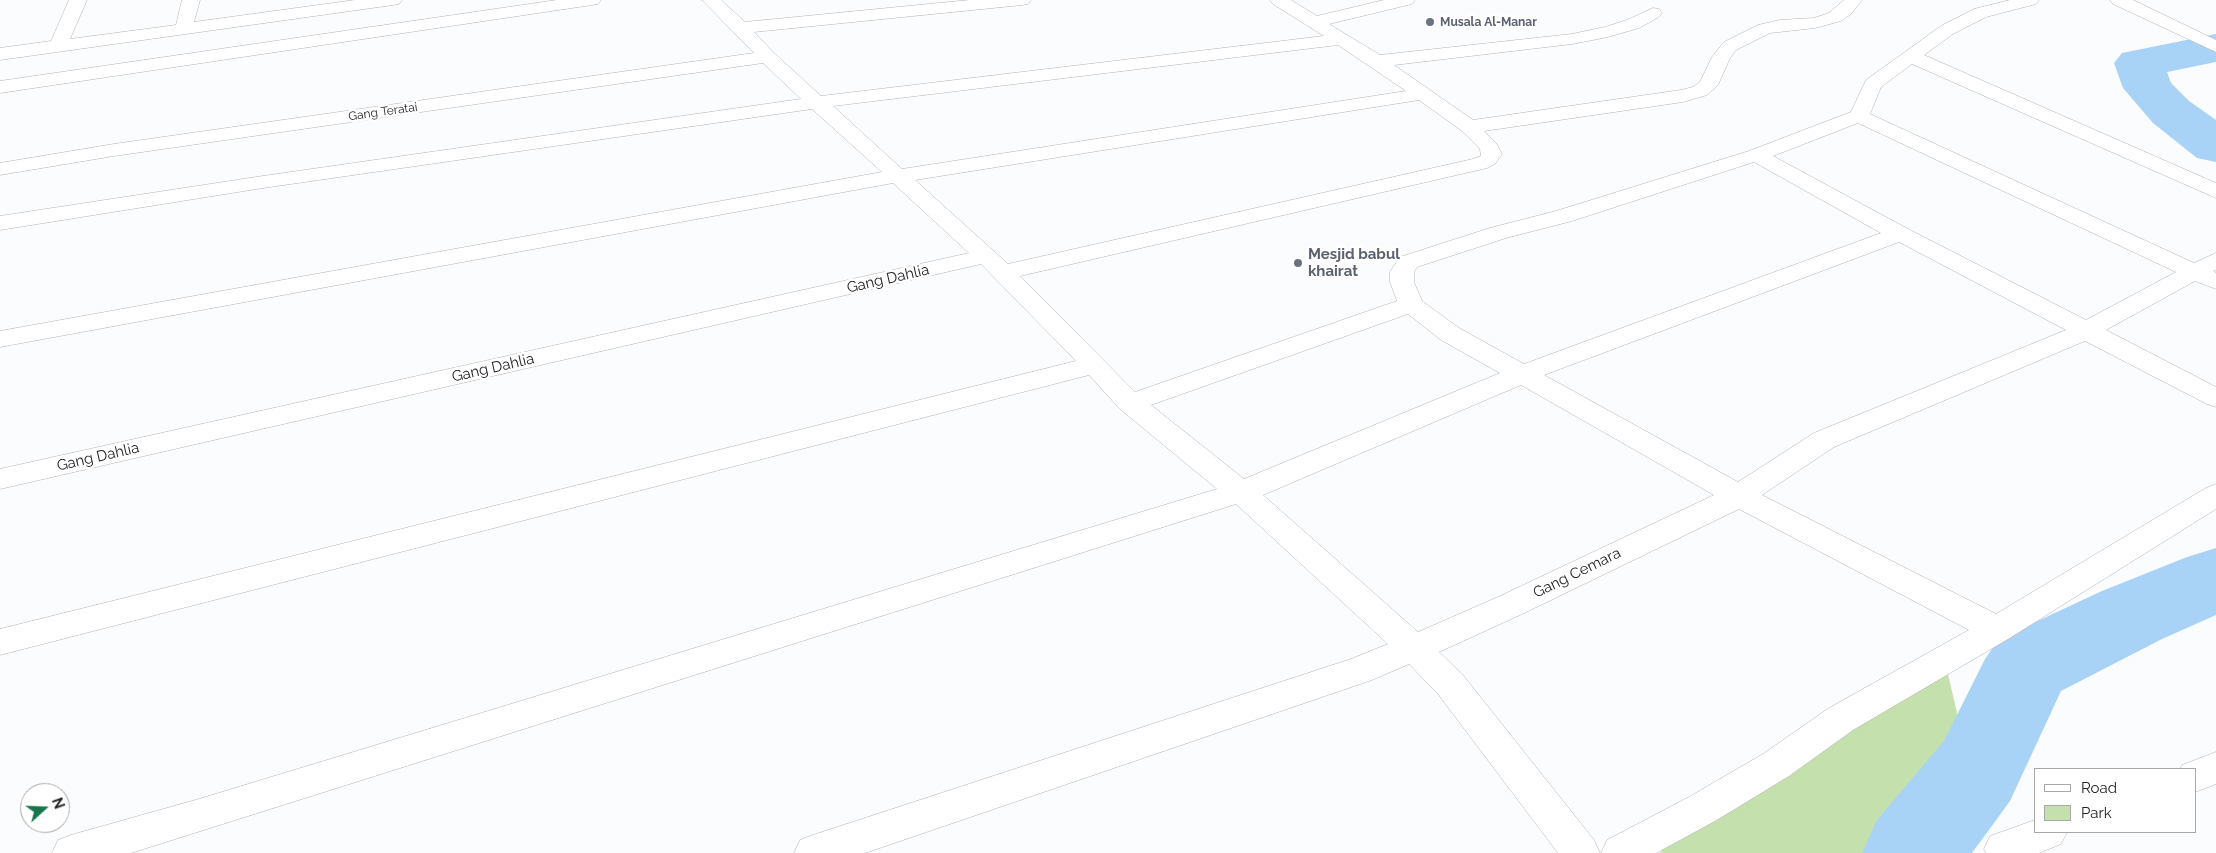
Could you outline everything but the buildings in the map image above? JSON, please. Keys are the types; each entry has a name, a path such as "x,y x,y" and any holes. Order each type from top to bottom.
{"street":[{"path":"58,47 78,0"},
{"path":"183,30 191,0"},
{"path":"0,54 393,0"},
{"path":"0,87 592,0"},
{"path":"711,0 741,28 766,57 819,102 993,265 1096,365 1130,403 1241,492 1414,648 1450,684 1581,853"},
{"path":"741,28 1022,0"},
{"path":"1279,0 1377,61 1469,127 1684,96 1700,91 1708,85 1721,57 1730,46 1764,29 1780,25 1815,23 1834,17 1845,10 1853,0"},
{"path":"1314,22 1406,0"},
{"path":"1997,630 1739,496 1450,334 1411,306 1402,282 1402,272 1408,262 1498,232 1564,216 1756,155 1859,116 1873,84 1947,30 1980,13 2030,0"},
{"path":"2119,0 2213,44"},
{"path":"1377,61 1572,39 1608,32 1633,24 1653,13"},
{"path":"0,223 273,181 819,102 1341,39"},
{"path":"1910,56 2216,191"},
{"name":"Gang Teratai","path":"1,171 124,149 766,57"},
{"path":"0,339 897,176 1423,94"},
{"path":"1859,116 2216,282"},
{"name":"Gang Dahlia","path":"0,479 993,265 1470,166 1488,160 1492,154 1489,147 1469,127"},
{"path":"1756,155 1900,234 2216,398"},
{"path":"71,853 198,816 1241,492 1523,374 1900,234"},
{"name":"Gang Cemara","path":"813,853 1360,670 1414,648 1509,606 1739,496 1824,440 2086,331 2192,271 2216,260"},
{"path":"1130,403 1411,306"},
{"path":"0,642 1096,365"},
{"path":"1620,853 1702,809 1776,765 1841,719 1997,630 2216,495"},
{"path":"2196,776 2216,768"},
{"path":"2003,849 2045,833"}],"green space":[{"path":"1948,674 1974,786 1936,853 1660,853 1665,845 1844,728"}],"waterway":[{"path":"2216,48 2139,63 2148,88 2171,112 2216,146"},
{"path":"1912,853 1977,771 2017,685 2030,665 2132,615 2216,580"}],"place":[{"name":"Musala Al-Manar","path":"1430,22"},
{"name":"Mesjid babul khairat","path":"1298,263"}]}
